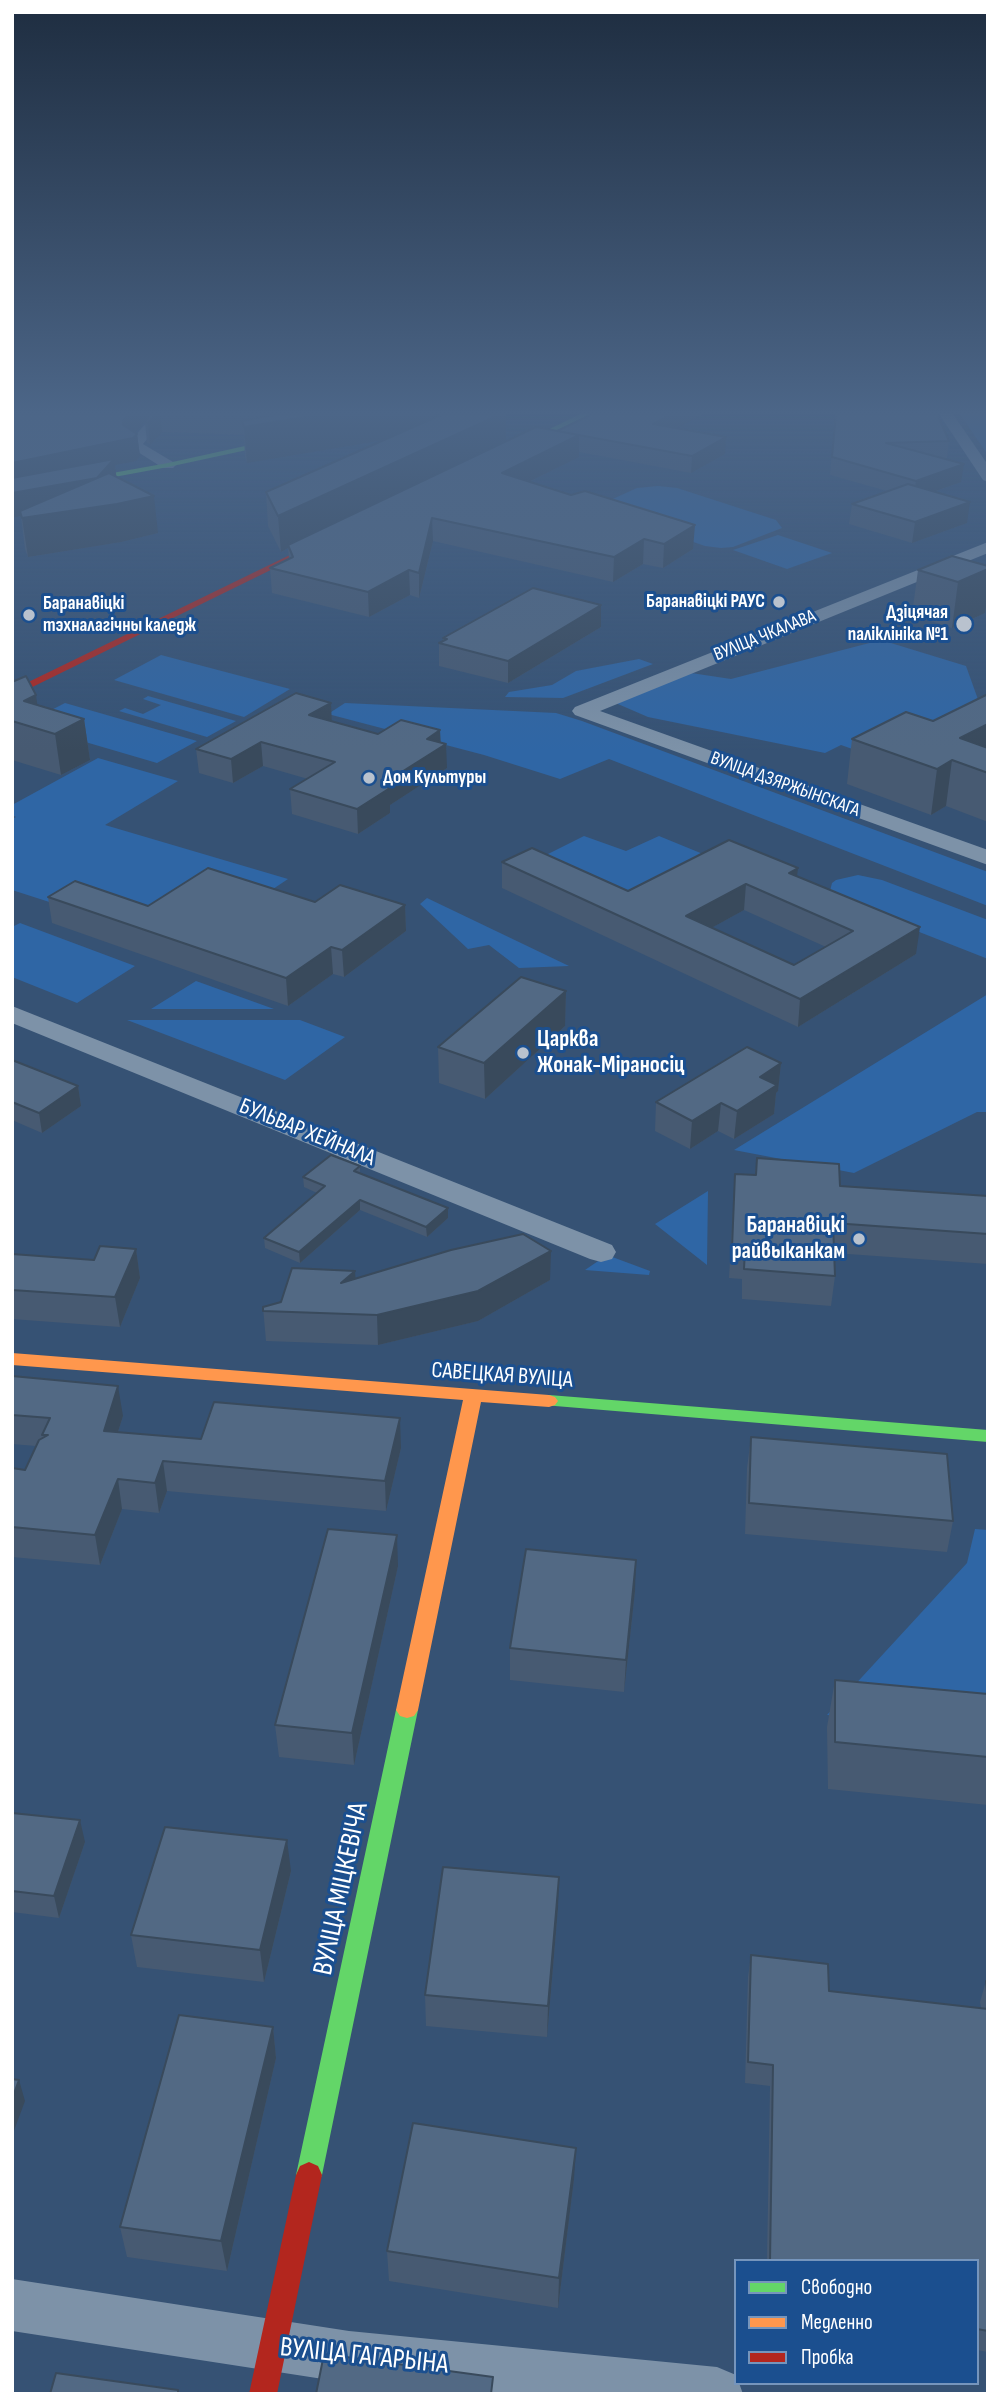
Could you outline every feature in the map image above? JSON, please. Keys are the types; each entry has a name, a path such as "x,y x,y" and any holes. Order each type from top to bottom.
{"main road":[{"path":"12,694 351,528"},
{"name":"САВЕЦКАЯ ВУЛІЦА","path":"12,1359 988,1436"},
{"name":"ВУЛІЦА МІЦКЕВІЧА","path":"267,2370 473,1396"}],"street":[{"name":"ВУЛІЦА ЧКАЛАВА","path":"582,711 988,547"},
{"path":"933,567 966,577"},
{"name":"ВУЛІЦА ДЗЯРЖЫНСКАГА","path":"582,711 988,858"},
{"name":"БУЛЬВАР ХЕЙНАЛА","path":"12,1014 601,1252"},
{"name":"ВУЛІЦА ГАГАРЫНА","path":"12,2305 267,2370 717,2394"}],"shaded area":[{"path":"648,526 782,528 733,547 705,546"},
{"path":"778,535 832,553 787,569 733,550"},
{"path":"881,640 966,666 980,705 864,753 841,745 825,753 648,717 611,701 691,673 731,679"},
{"path":"161,655 290,689 244,717 114,680"},
{"path":"639,659 653,664 563,698 505,697 509,692 552,685 576,671"},
{"path":"148,696 236,721 207,737 119,711 125,708 143,714 161,705 143,699"},
{"path":"65,703 197,741 157,763 24,724"},
{"path":"345,703 556,713 582,721 988,872 988,906 609,759 560,779 484,755 328,714"},
{"path":"98,758 178,781 105,825 288,879 252,903 149,927 68,908 12,890 12,819 16,817 12,815 12,805"},
{"path":"584,836 626,851 659,836 720,861 626,910 526,865"},
{"path":"858,875 882,880 988,920 988,959 843,902 830,891 836,880"},
{"path":"427,898 569,966 519,968 489,945 468,949 420,904"},
{"path":"20,923 135,966 77,1003 12,977 12,927"},
{"path":"196,981 274,1009 151,1009"},
{"path":"988,994 988,1112 977,1112 854,1173 734,1150"},
{"path":"127,1020 300,1020 345,1037 285,1080"},
{"path":"708,1191 707,1265 655,1224"},
{"path":"607,1255 650,1271 649,1275 585,1270"},
{"path":"975,1529 988,1530 988,1729 827,1715 967,1563"}],"building":[{"path":"327,526 430,526 419,573 409,570 368,592 270,568 293,557 288,545"},
{"path":"471,526 693,526 664,544 644,539 614,557"},
{"path":"952,556 988,566 988,569 958,582 918,570"},
{"path":"533,588 601,605 508,661 439,643 447,639 443,638"},
{"path":"26,676 36,695 24,701 84,719 55,734 12,721 12,682"},
{"path":"296,693 331,703 309,715 378,734 401,720 440,730 427,739 446,744 381,785 390,788 357,809 290,789 335,762 261,742 231,759 196,749"},
{"path":"988,694 988,724 960,738 988,748 988,773 952,760 937,769 852,739 906,712 933,721"},
{"path":"729,840 798,868 789,873 920,927 800,999 502,862 532,848 628,891","holes":["746,884 853,931 794,965 686,916"]},
{"path":"208,868 315,902 340,885 405,905 342,950 331,947 286,978 48,897 75,881 148,906"},
{"path":"521,977 566,991 484,1063 438,1047"},
{"path":"747,1047 781,1063 760,1077 777,1085 737,1111 721,1103 692,1121 656,1102"},
{"path":"12,1060 78,1086 39,1113 12,1102"},
{"path":"331,1155 360,1166 354,1171 448,1208 426,1227 360,1200 299,1252 264,1238 325,1186 303,1177"},
{"path":"757,1158 839,1164 840,1186 988,1196 988,1234 833,1223 835,1276 744,1269 745,1249 732,1248 735,1174 756,1175"},
{"path":"523,1234 551,1251 478,1291 377,1315 263,1311 263,1307 281,1302 292,1268 355,1271 341,1283 451,1250"},
{"path":"100,1246 136,1249 115,1297 12,1290 12,1254 94,1260"},
{"path":"12,1376 118,1386 104,1431 201,1439 214,1402 400,1418 385,1481 163,1461 155,1483 118,1479 95,1535 12,1527 12,1468 25,1470 39,1440 48,1435 42,1435 50,1418 12,1415"},
{"path":"751,1437 947,1454 953,1521 749,1503"},
{"path":"328,1529 397,1535 352,1733 275,1725"},
{"path":"526,1549 636,1560 626,1660 510,1648"},
{"path":"835,1680 988,1694 988,1757 835,1742"},
{"path":"12,1813 80,1820 54,1896 12,1891"},
{"path":"165,1827 287,1840 260,1950 131,1935"},
{"path":"443,1867 559,1877 548,2006 425,1995"},
{"path":"751,1955 828,1964 829,1991 988,2009 988,2331 979,2329 979,2259 770,2259 773,2065 748,2062"},
{"path":"179,2015 273,2027 221,2241 120,2227"},
{"path":"12,2079 19,2080 12,2099"},
{"path":"413,2123 576,2148 559,2278 387,2251"},
{"path":"324,2354 493,2377 491,2394 316,2394"},
{"path":"56,2373 178,2390 178,2394 50,2394"}],"traffic: fast":[{"path":"549,1401 988,1436"},
{"path":"309,2175 407,1710"}],"traffic: slow":[{"path":"12,1359 549,1401"},
{"path":"407,1710 473,1396"}],"traffic: jam":[{"path":"12,694 334,537"},
{"path":"263,2394 309,2175"}],"place":[{"name":"Баранавіцкі РАУС","path":"779,602"},
{"name":"Баранавіцкі тэхналагічны каледж","path":"29,615"},
{"name":"Дзіцячая паліклініка №1","path":"964,624"},
{"name":"Дом Культуры","path":"369,778"},
{"name":"Царква Жонак-Міраносіц","path":"523,1053"},
{"name":"Баранавіцкі райвыканкам","path":"859,1239"}]}
